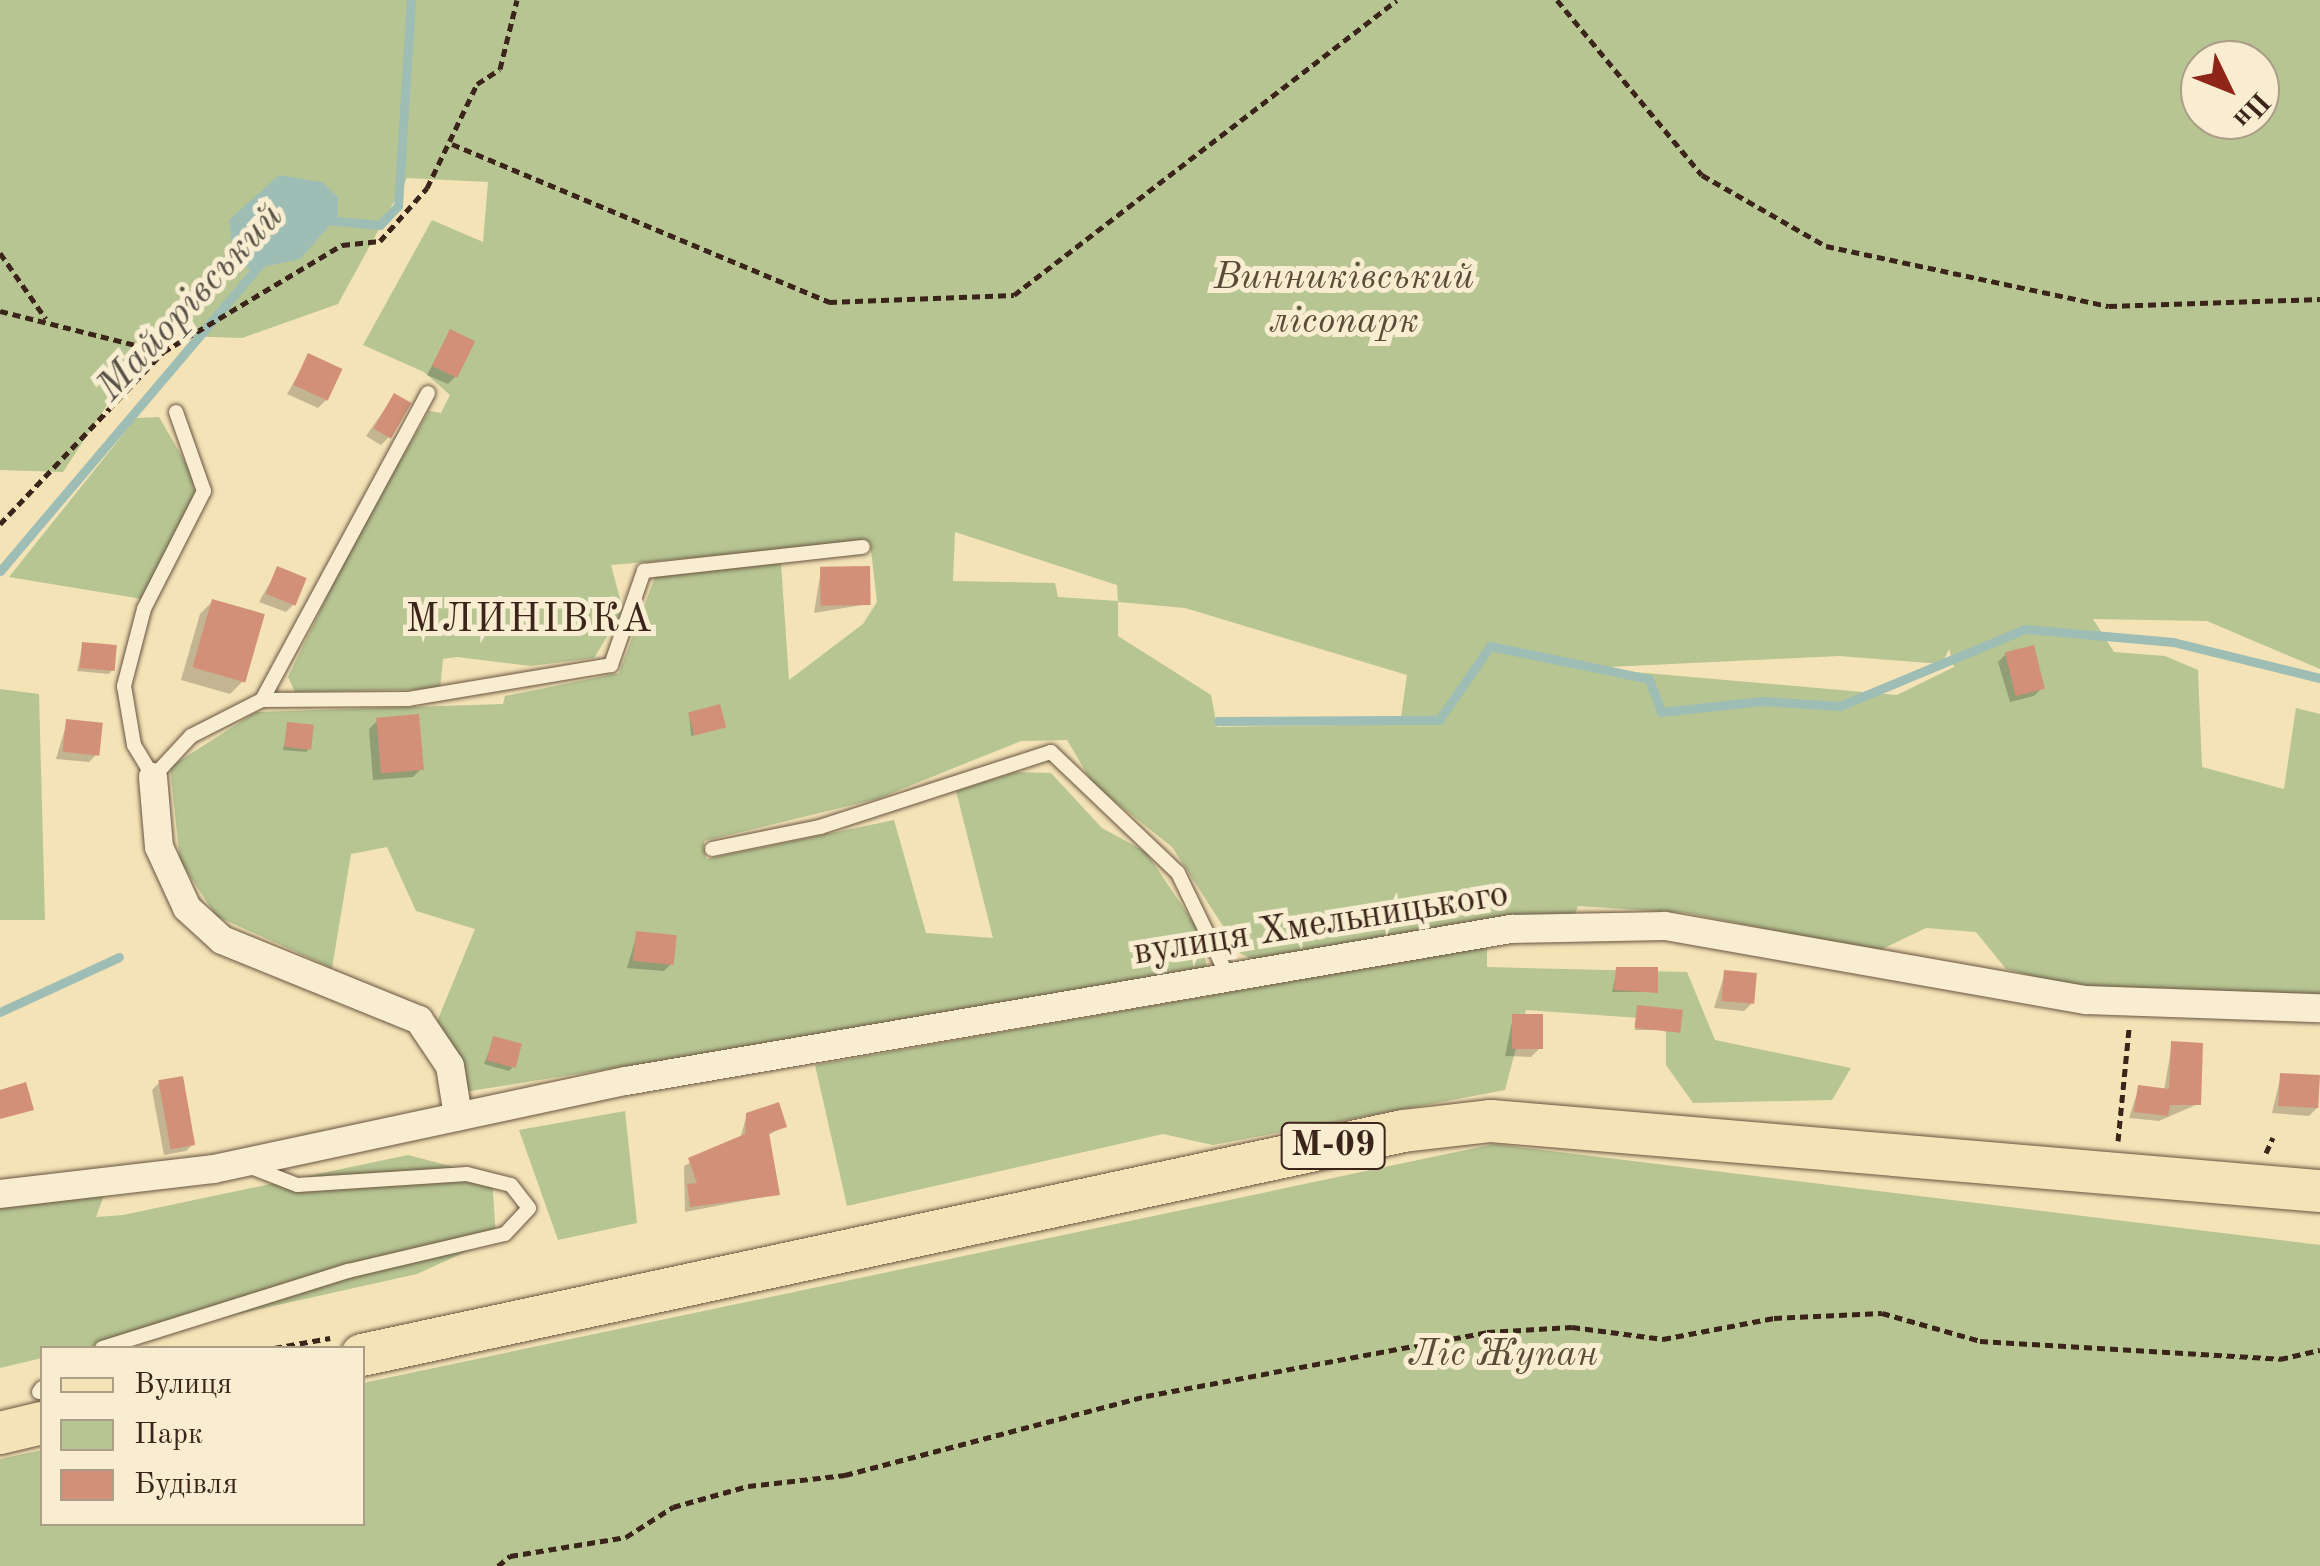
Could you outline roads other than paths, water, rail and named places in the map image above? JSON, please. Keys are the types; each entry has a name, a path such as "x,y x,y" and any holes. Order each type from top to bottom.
{"main road":[{"name":"М-09","path":"365,1354 1403,1131 1491,1121 2320,1191"},
{"path":"0,1432 40,1402"}],"street":[{"path":"153,777 159,847 206,930 370,996 419,1020 450,1066 458,1116"},
{"name":"вулиця Хмельницького","path":"0,1194 243,1164 458,1116 1078,1000 1230,982 1423,938 1610,923 2131,1005 2320,1008"}],"lane":[{"path":"262,700 428,393"},
{"path":"176,412 204,491 144,609 124,686 134,745 153,777 191,736 262,700 426,698 611,666 644,571 863,547"},
{"path":"712,849 820,828 1051,752 1178,873 1230,982"},
{"path":"108,1346 348,1271 506,1234 530,1208 511,1185 467,1174 297,1185 243,1164"}],"water":[{"path":"279,175 322,182 338,197 338,216 300,259 250,270 233,255 229,220"}],"waterway":[{"name":"Майорівський","path":"327,220 380,225 398,206 411,0"},
{"path":"0,571 260,264"},
{"path":"1218,721 1439,720 1490,646 1649,679 1661,712 1762,701 1840,706 2025,629 2173,642 2320,678"},
{"path":"0,1012 119,957"}],"district":[{"name":"МЛИНІВКА","path":"530,621"}],"park label":[{"name":"Винниківський лісопарк","path":"1344,301"},
{"name":"Ліс Жупан","path":"1503,1356"}]}
